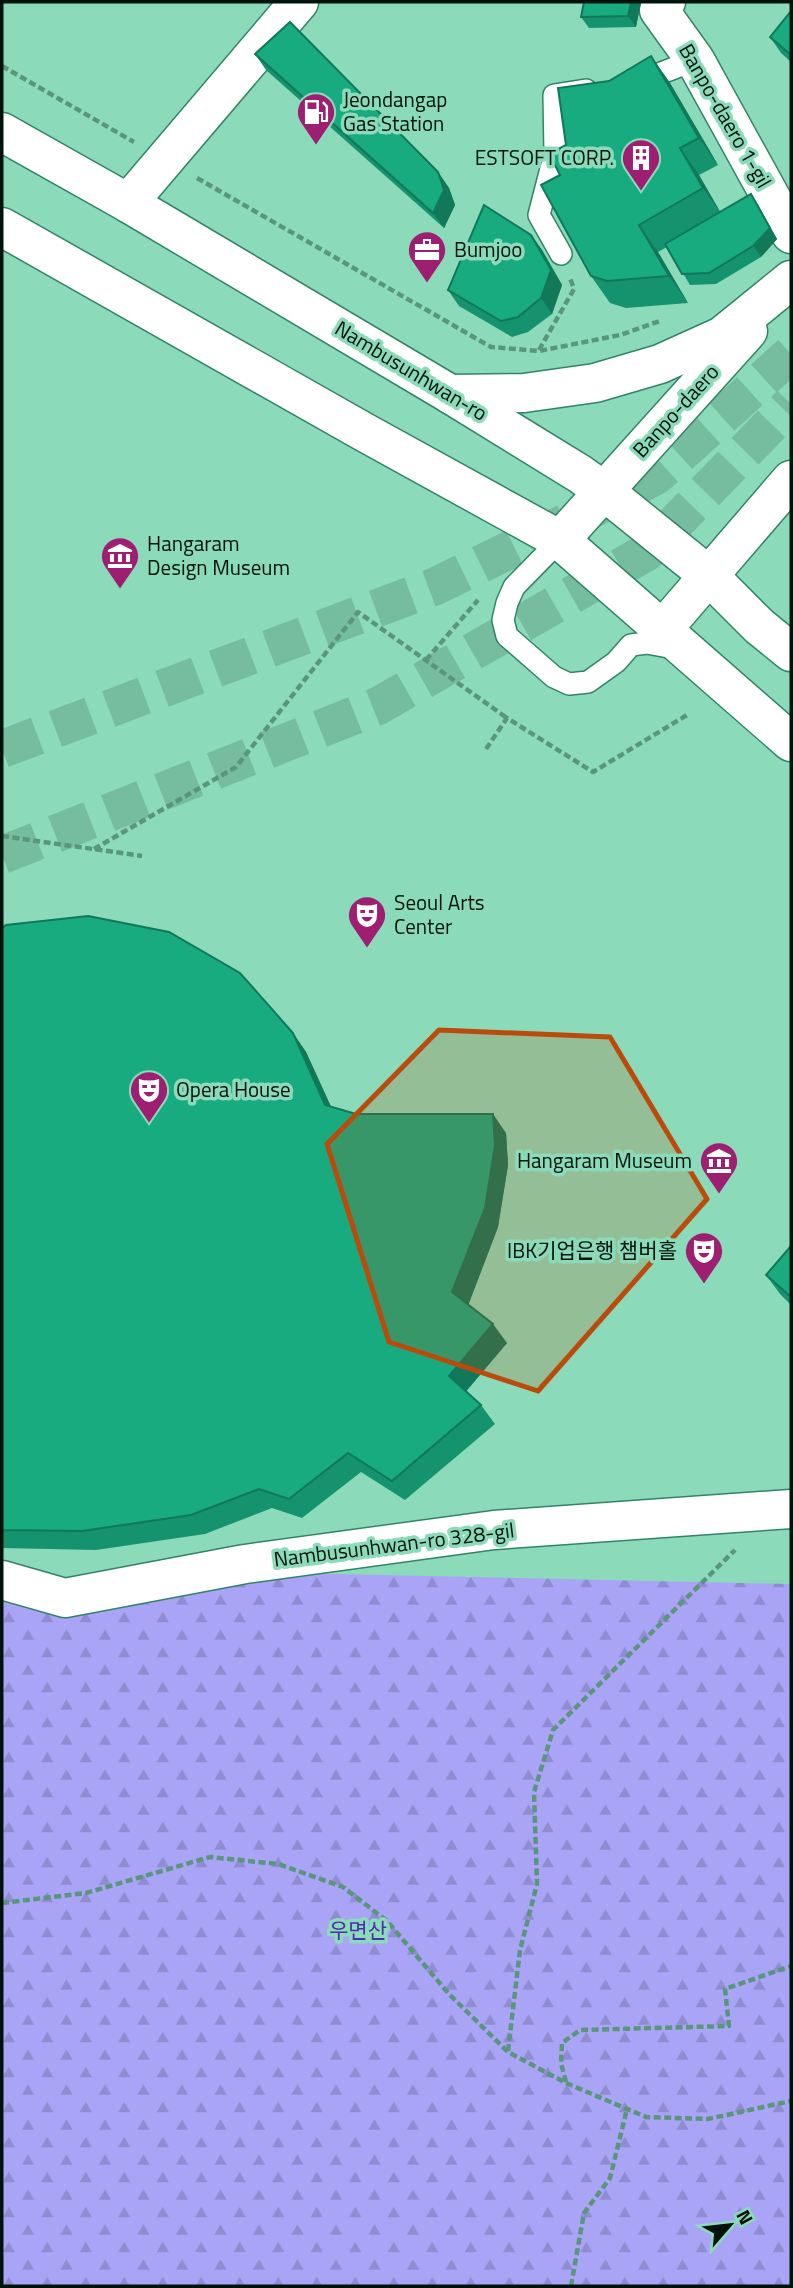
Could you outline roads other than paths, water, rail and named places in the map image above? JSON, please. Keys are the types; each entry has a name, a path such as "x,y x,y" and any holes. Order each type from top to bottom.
{"main road":[{"path":"128,203 299,2"},
{"name":"Banpo-daero 1-gil","path":"666,2 659,10 695,60 791,234"},
{"name":"Nambusunhwan-ro","path":"2,132 128,203 450,394 604,491 708,575 759,626 791,652"},
{"path":"2,226 560,540 791,742"},
{"path":"450,394 524,393 595,383 660,364 722,335 791,281"},
{"name":"Banpo-daero","path":"560,540 791,281"},
{"path":"791,306 791,317"},
{"path":"674,640 708,575 791,480"},
{"name":"Nambusunhwan-ro 328-gil","path":"2,1580 65,1598 245,1564 494,1530 780,1510"}],"lane":[{"path":"561,254 539,215 555,153 554,94 640,82 695,60"},
{"path":"560,540 514,587 503,620 507,636 554,677 569,684 588,682 615,662 631,645 674,640"}],"tunnel":[{"path":"2,749 436,586 581,515 656,476 791,354"},
{"path":"2,855 378,706 647,552 791,404"}],"place":[{"name":"Jeondangap Gas Station","path":"316,146"},
{"name":"ESTSOFT CORP.","path":"641,192"},
{"name":"Bumjoo","path":"427,284"},
{"name":"Hangaram Design Museum","path":"120,590"},
{"name":"Seoul Arts Center","path":"367,949"},
{"name":"Opera House","path":"149,1124"},
{"name":"Hangaram Museum","path":"719,1195"},
{"name":"IBK기업은행 챔버홀","path":"704,1285"}],"park label":[{"name":"우면산","path":"358,1931"}]}
